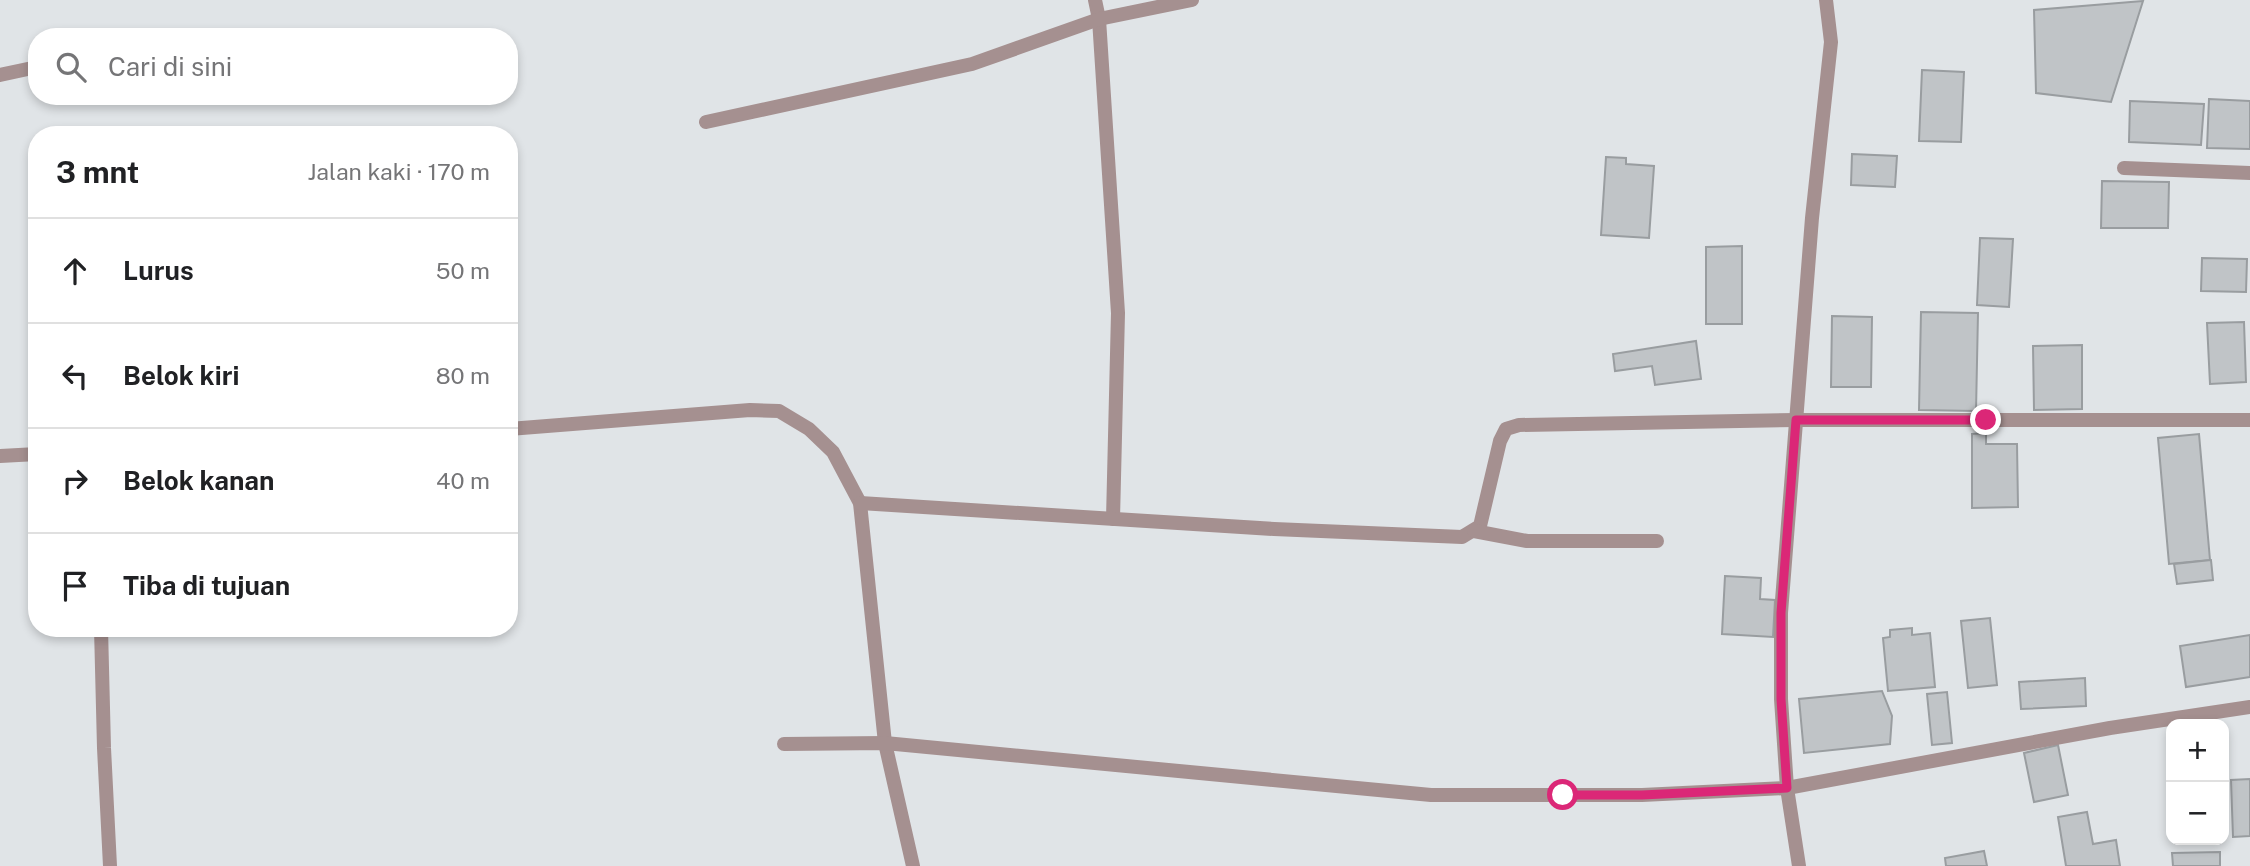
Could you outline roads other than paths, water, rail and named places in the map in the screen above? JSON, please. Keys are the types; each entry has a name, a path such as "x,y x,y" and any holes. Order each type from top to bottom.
{"street":[{"path":"1095,0 1099,19 1118,313 1113,519"},
{"path":"706,122 972,64 1099,19 1192,0"},
{"path":"1799,866 1787,788 1781,699 1781,613 1812,218 1832,42 1826,0"},
{"path":"0,75 28,69"},
{"path":"2124,167 2250,173"},
{"path":"518,428 750,410 779,411 809,429 833,452 860,503 886,743 913,866"},
{"path":"860,503 1461,537 1480,526 1500,441 1506,429 1519,425 1796,420 2250,420"},
{"path":"0,456 28,454"},
{"path":"1474,531 1527,541 1657,541"},
{"path":"101,637 110,866"},
{"path":"784,744 886,743 1431,796 1642,795 1787,788 2110,728 2250,707"}]}
